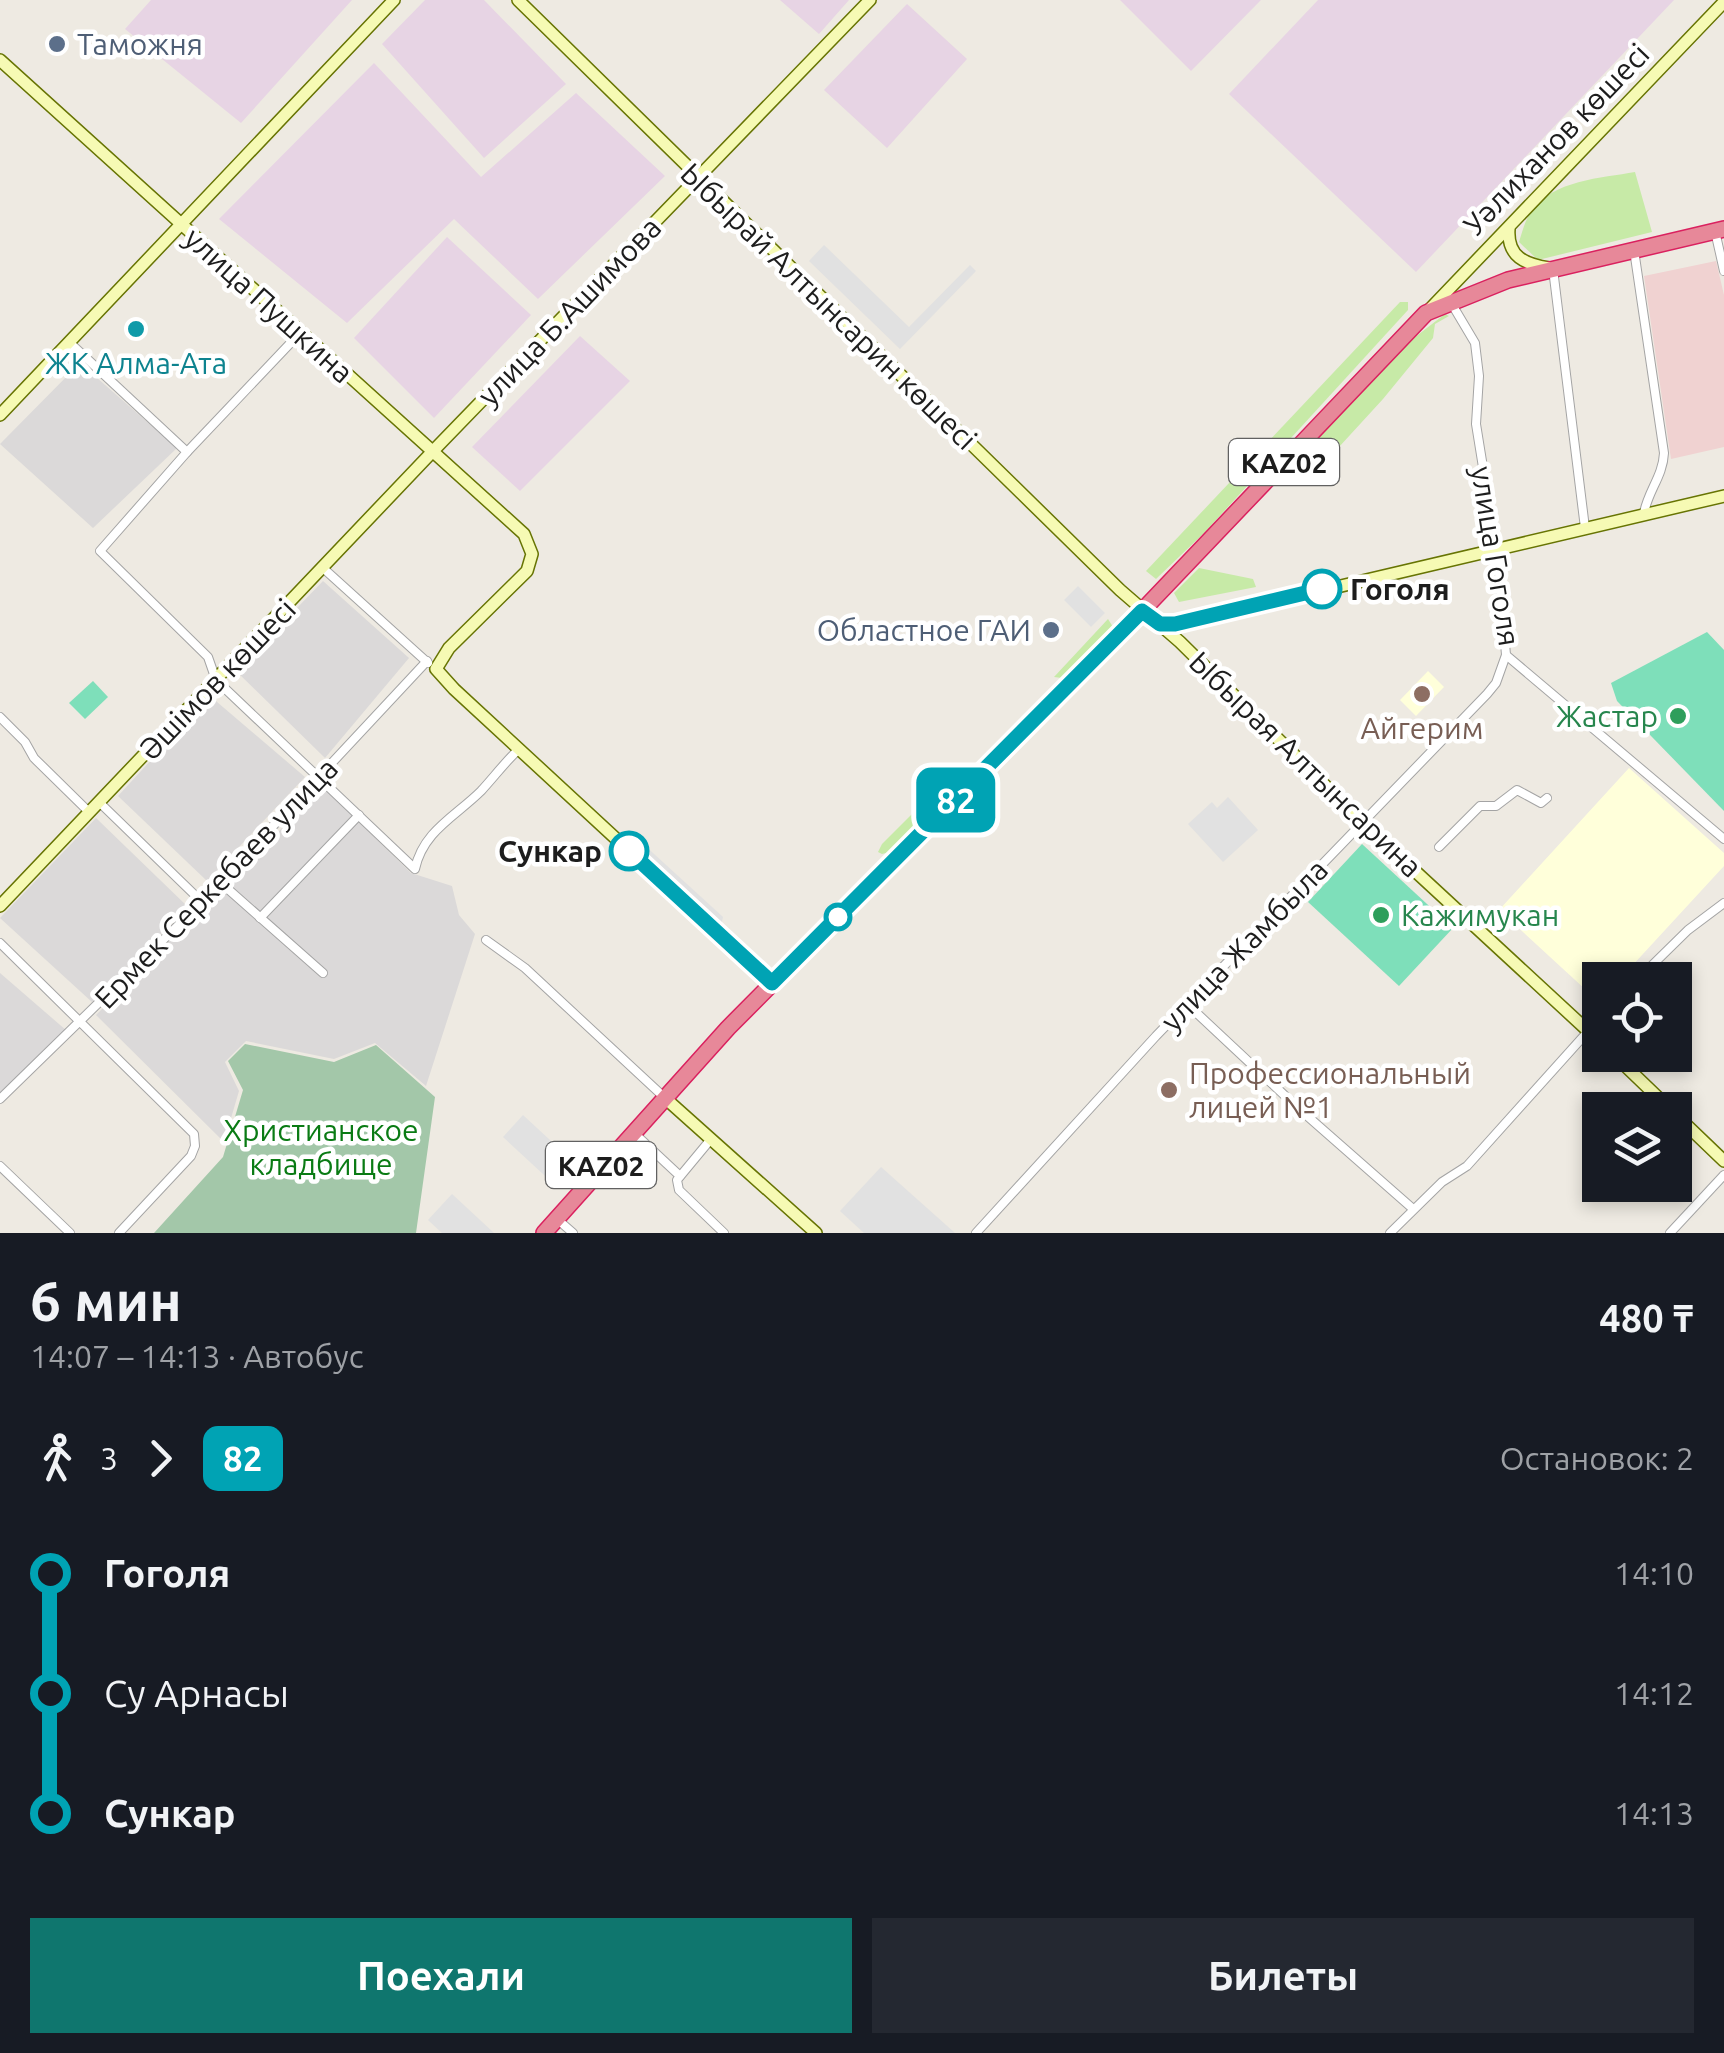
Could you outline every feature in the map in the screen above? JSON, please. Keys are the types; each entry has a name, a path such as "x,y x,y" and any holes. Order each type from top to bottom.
{"highway":[{"name":"Уәлиханов көшесі","path":"557,1219 772,983 1142,611 1426,313 1494,284 1720,230"},
{"name":"KАZ02","path":"541,1233 666,1098"},
{"name":"KАZ02","path":"541,1233 557,1219"}],"street":[{"path":"0,415 394,0"},
{"name":"Ыбырай Алтынсарин көшесі","path":"518,0 1142,611"},
{"name":"улица Б.Ашимова","path":"434,450 870,0"},
{"path":"1701,0 1713,12"},
{"name":"Уәлиханов көшесі","path":"1426,313 1724,2"},
{"name":"улица Пушкина","path":"0,60 434,450 524,534 532,554"},
{"path":"1509,229 1509,244 1517,257 1528,264 1553,269 1584,528"},
{"path":"1720,230 1724,271"},
{"path":"1634,250 1664,453 1662,470 1648,496 1644,514"},
{"name":"улица Гоголя","path":"1450,301 1475,344 1479,376 1476,424 1506,655 1724,840"},
{"path":"300,333 100,551 208,657 216,680 415,869 420,850 430,835 478,794 519,749"},
{"path":"69,342 187,452"},
{"name":"Әшімов көшесі","path":"0,906 434,450"},
{"path":"1160,624 1188,622 1724,496"},
{"name":"Ермек Серкебаев улица","path":"0,1099 202,902 431,665 523,576 532,554"},
{"path":"324,568 772,983"},
{"name":"Ыбырая Алтынсарина","path":"1142,611 1582,1024"},
{"name":"улица Жамбыла","path":"976,1233 1187,1004 1487,694 1496,683 1506,655"},
{"path":"0,716 25,742 34,758 89,812"},
{"path":"1439,846 1480,806 1496,806 1517,790 1541,803 1547,798"},
{"path":"99,802 202,902"},
{"path":"260,918 359,815"},
{"path":"220,882 323,973"},
{"path":"1656,962 1701,918 1724,903"},
{"path":"486,940 525,968 816,1233"},
{"path":"0,943 194,1134 191,1156 119,1233"},
{"path":"1187,1004 1412,1208"},
{"path":"1390,1233 1412,1208 1466,1166 1582,1037"},
{"path":"1632,1072 1652,1092"},
{"path":"1692,1130 1724,1161"},
{"path":"635,1134 680,1176"},
{"path":"712,1139 680,1176 679,1190 724,1233"},
{"path":"0,1166 70,1233"},
{"path":"1670,1233 1724,1175"},
{"path":"557,1219 573,1233"}],"shaded area":[{"path":"151,0 352,0 241,123 125,29"},
{"path":"425,0 484,0 566,84 484,158 382,44"},
{"path":"780,0 849,0 819,34"},
{"path":"1120,0 1261,0 1191,71"},
{"path":"1318,0 1674,0 1416,272 1229,94"},
{"path":"907,4 967,59 887,148 824,90"},
{"path":"374,63 481,177 576,93 665,176 538,299 454,219 347,323 219,219"},
{"path":"447,237 531,315 434,418 354,338"},
{"path":"824,245 909,327 970,265 976,271 900,349 809,261"},
{"path":"1716,261 1724,295 1724,447 1671,459 1644,276"},
{"path":"580,336 630,381 520,491 472,447"},
{"path":"80,363 177,448 93,528 0,444"},
{"path":"323,581 409,658 325,758 236,671"},
{"path":"1078,586 1105,613 1091,627 1064,600"},
{"name":"Айгерим","path":"1428,671 1444,687 1416,716 1400,700"},
{"path":"210,696 305,777 207,881 118,796"},
{"path":"1629,768 1724,853 1724,866 1636,962 1582,962 1582,986 1499,910"},
{"path":"323,787 411,873 452,886 459,915 475,934 426,1086 375,1043 334,1059 246,1041 225,1062 239,1091 224,1142 96,1015"},
{"path":"1228,797 1258,830 1223,862 1188,824 1212,802 1217,808"},
{"path":"96,818 188,907 92,1002 0,918"},
{"path":"642,843 723,917 721,926 633,846"},
{"path":"0,973 67,1031 0,1098"},
{"path":"523,1115 577,1165 557,1187 503,1137"},
{"path":"881,1167 955,1233 864,1233 840,1211"},
{"path":"452,1194 494,1233 442,1233 428,1220"}],"green space":[{"path":"1635,172 1652,232 1538,260 1519,242 1531,212 1551,193 1578,182"},
{"path":"1400,302 1408,302 1408,310 1205,532 1156,579 1146,571"},
{"path":"1445,314 1449,316 1435,324 1433,338 1383,399 1328,459 1312,468 1306,451 1401,348"},
{"path":"1199,568 1253,579 1256,587 1179,602 1174,593"},
{"path":"1108,619 1113,627 1062,678 1054,677"},
{"name":"Жастар","path":"1707,632 1724,650 1724,811 1617,701 1611,683"},
{"path":"93,681 108,697 85,719 69,703"},
{"path":"931,795 936,805 890,852 878,852 882,844"},
{"name":"Кажимукан","path":"1362,844 1453,928 1399,986 1308,902"},
{"name":"Христианское кладбище","path":"245,1044 334,1062 376,1045 435,1097 416,1233 154,1233 223,1157 243,1090 228,1061"}],"bus line":[{"name":"82","path":"629,851 772,983 1142,611 1160,624 1175,624 1322,589"}],"place":[{"name":"Таможня","path":"57,44"},
{"name":"ЖК Алма-Ата","path":"136,329"},
{"name":"Гоголя","path":"1322,589"},
{"name":"Областное ГАИ","path":"1051,630"},
{"name":"Айгерим","path":"1422,694"},
{"name":"Жастар","path":"1678,716"},
{"name":"Сункар","path":"629,851"},
{"name":"Кажимукан","path":"1381,915"},
{"name":"Профессиональный лицей №1","path":"1169,1090"}]}
